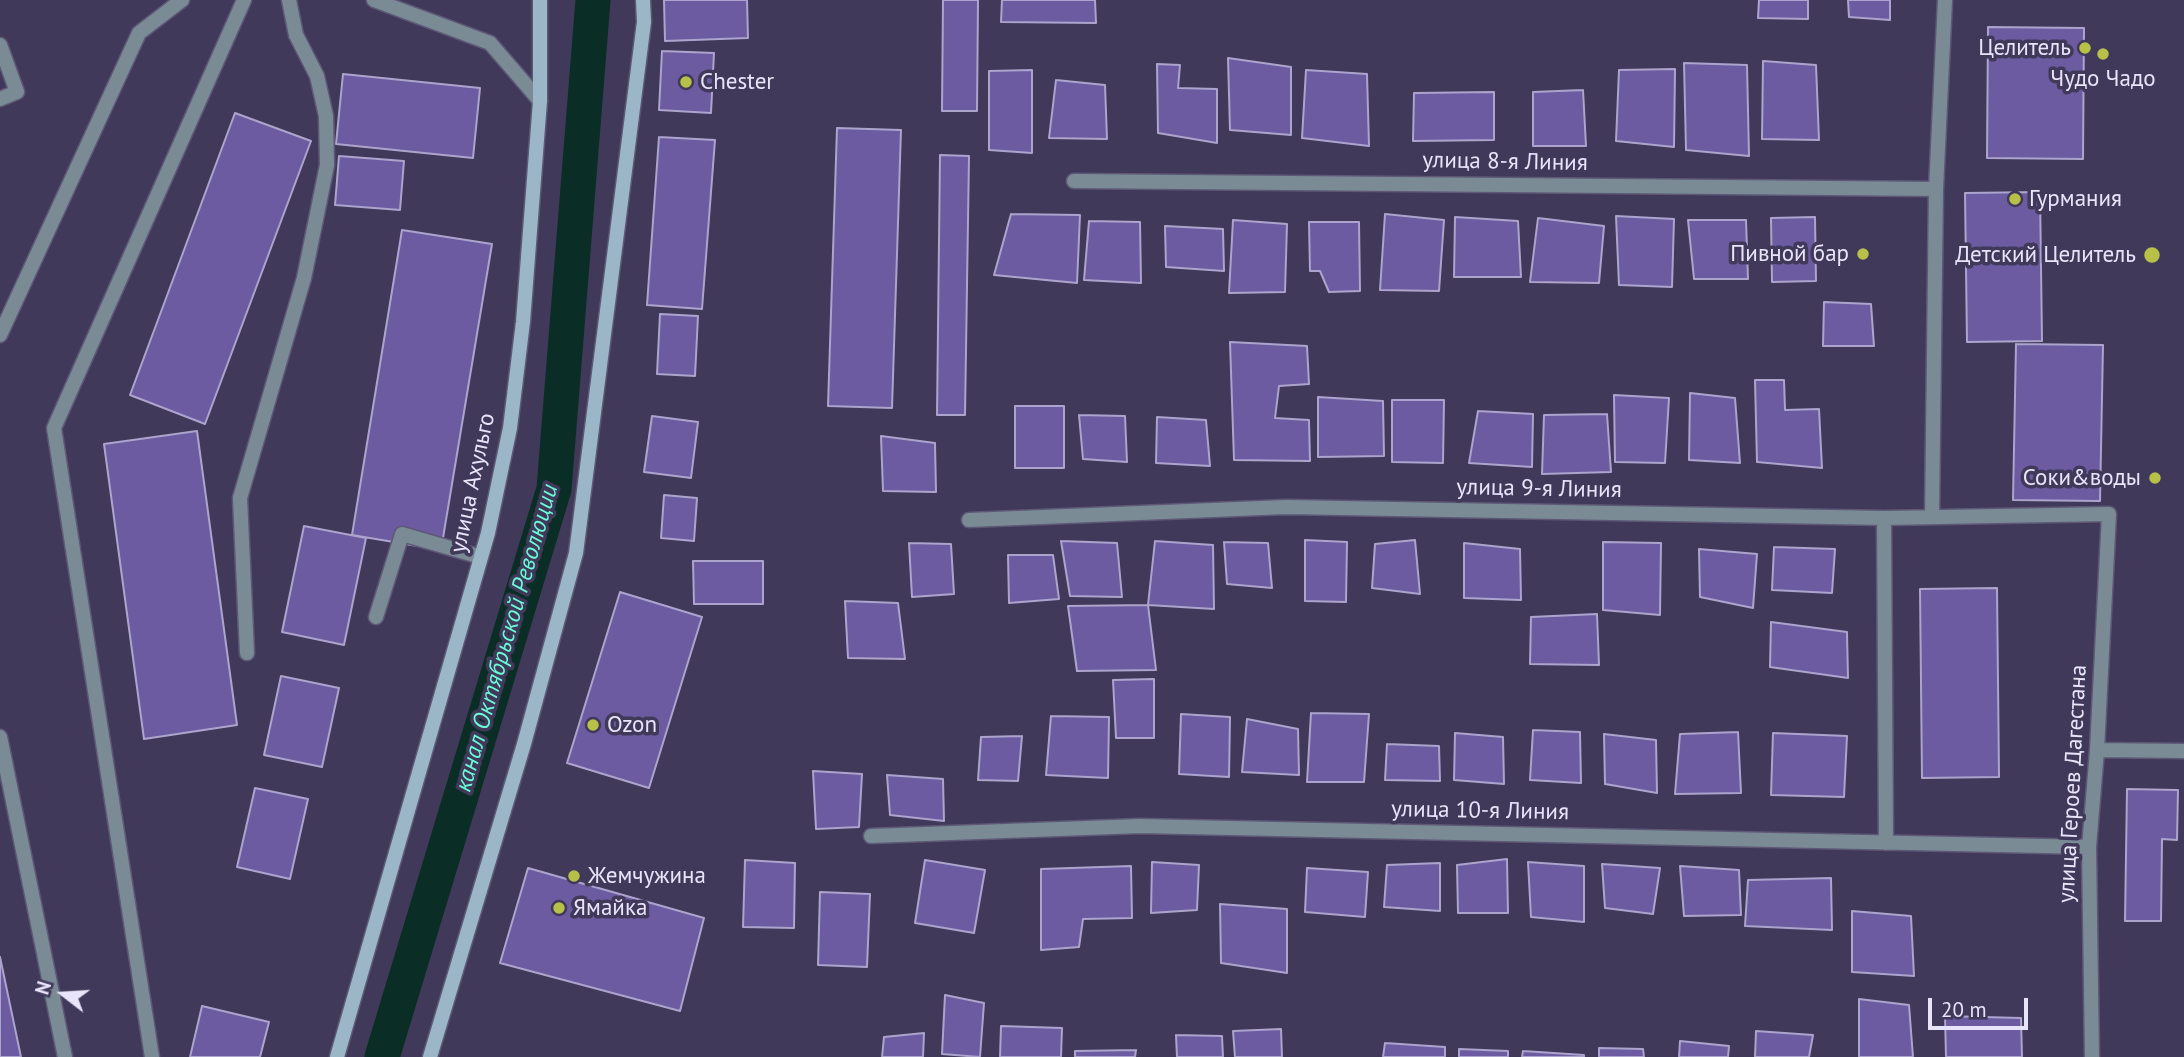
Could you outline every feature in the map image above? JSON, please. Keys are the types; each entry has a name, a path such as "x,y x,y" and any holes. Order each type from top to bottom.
{"main road":[{"name":"улица Ахульго","path":"337,1057 481,557 510,428 523,322 540,101 540,0"},
{"path":"430,1057 524,744 576,553 643,22 643,0"}],"street":[{"path":"0,335 139,33 182,0"},
{"path":"152,1057 54,428 244,0"},
{"path":"247,653 240,498 304,278 327,165 326,116 317,76 296,35 289,0"},
{"path":"374,0 490,43 540,101"},
{"path":"1932,517 1936,189 1945,0"},
{"path":"0,45 17,92 0,99"},
{"name":"улица 8-я Линия","path":"1074,181 1936,189"},
{"name":"улица 9-я Линия","path":"969,520 1286,507 1884,518 2109,514"},
{"name":"улица Героев Дагестана","path":"2092,1057 2089,847 2097,750 2109,514"},
{"path":"1884,518 1886,843"},
{"path":"376,617 402,534 481,557"},
{"path":"0,737 65,1057"},
{"path":"2097,750 2184,751"},
{"name":"улица 10-я Линия","path":"871,836 1140,826 2089,847"}],"building":[{"path":"664,0 747,0 748,38 665,41"},
{"path":"943,0 978,0 977,111 942,111"},
{"path":"1002,0 1095,0 1096,23 1001,22"},
{"path":"1759,0 1808,0 1808,19 1758,18"},
{"path":"1848,0 1890,0 1890,20 1849,17"},
{"path":"1988,27 2084,28 2083,159 1987,158"},
{"name":"Chester","path":"662,51 714,53 711,113 659,110"},
{"path":"1228,58 1291,67 1291,135 1230,130"},
{"path":"1763,61 1816,65 1819,140 1762,139"},
{"path":"1684,63 1747,65 1749,156 1686,150"},
{"path":"1157,64 1180,65 1178,88 1217,89 1217,143 1158,133"},
{"path":"1675,69 1674,147 1616,141 1619,70"},
{"path":"1032,70 1032,153 989,150 989,71"},
{"path":"1306,70 1367,74 1369,146 1302,138"},
{"path":"343,74 480,88 473,158 336,144"},
{"path":"1056,80 1105,85 1107,139 1049,138"},
{"path":"1583,90 1586,146 1533,146 1533,92"},
{"path":"1494,92 1494,140 1413,141 1414,93"},
{"path":"235,113 311,141 205,424 130,395"},
{"path":"837,128 901,130 892,408 828,406"},
{"path":"659,137 715,140 702,309 647,305"},
{"path":"940,155 969,156 965,415 937,415"},
{"path":"339,156 404,161 400,210 335,205"},
{"path":"2040,192 2042,341 1967,342 1965,193"},
{"path":"1011,214 1080,215 1077,283 994,275"},
{"path":"1385,214 1444,220 1439,291 1380,290"},
{"path":"1616,216 1674,219 1672,287 1619,285"},
{"path":"1455,217 1518,221 1521,277 1454,277"},
{"path":"1815,217 1816,281 1772,282 1771,218"},
{"path":"1538,218 1604,226 1599,283 1530,282"},
{"path":"1233,220 1287,224 1285,292 1229,293"},
{"path":"1688,220 1746,220 1748,279 1694,279"},
{"path":"1089,221 1140,222 1141,283 1084,280"},
{"path":"1309,222 1359,222 1360,291 1329,292 1320,271 1310,271"},
{"path":"1165,226 1223,229 1224,271 1166,267"},
{"path":"402,230 492,244 441,550 352,535"},
{"path":"1824,302 1871,304 1874,346 1823,346"},
{"path":"660,314 698,316 695,376 657,374"},
{"path":"1230,342 1307,346 1309,384 1279,386 1275,418 1309,420 1310,461 1234,460"},
{"path":"2016,344 2103,345 2100,501 2013,500"},
{"path":"1755,380 1784,380 1785,410 1819,409 1822,468 1757,462"},
{"path":"1690,393 1735,398 1740,463 1689,460"},
{"path":"1614,395 1669,398 1665,463 1615,462"},
{"path":"1318,397 1383,401 1384,456 1318,457"},
{"path":"1392,400 1444,400 1443,463 1392,462"},
{"path":"1015,406 1064,406 1064,468 1015,468"},
{"path":"1478,411 1533,414 1532,467 1469,463"},
{"path":"1607,414 1611,472 1542,474 1544,415"},
{"path":"1079,415 1125,416 1127,462 1083,459"},
{"path":"652,416 698,422 691,478 644,472"},
{"path":"1157,417 1206,420 1210,466 1156,463"},
{"path":"197,431 237,725 144,739 104,444"},
{"path":"881,436 935,443 936,492 883,491"},
{"path":"664,495 697,498 694,541 661,538"},
{"path":"304,526 366,538 344,645 282,632"},
{"path":"1305,540 1347,542 1346,602 1305,601"},
{"path":"1415,540 1420,594 1372,588 1375,544"},
{"path":"1061,541 1117,543 1122,597 1070,596"},
{"path":"1155,541 1213,545 1214,609 1148,605"},
{"path":"1224,542 1268,543 1272,588 1227,584"},
{"path":"1603,542 1661,543 1660,615 1603,610"},
{"path":"909,543 951,544 954,594 912,597"},
{"path":"1464,543 1520,549 1521,600 1464,598"},
{"path":"1774,547 1835,549 1832,593 1772,590"},
{"path":"1699,549 1757,554 1753,608 1700,597"},
{"path":"1008,555 1053,555 1059,599 1009,603"},
{"path":"693,561 763,561 763,604 694,604"},
{"path":"1997,588 1999,777 1922,778 1920,589"},
{"path":"620,592 702,617 649,788 567,763"},
{"path":"845,601 898,603 905,659 848,658"},
{"path":"1148,605 1156,670 1077,671 1068,606"},
{"path":"1597,614 1599,665 1530,664 1531,617"},
{"path":"1771,622 1847,632 1848,678 1770,667"},
{"path":"281,676 339,688 322,767 264,755"},
{"path":"1154,679 1154,738 1116,738 1113,680"},
{"path":"1311,713 1369,714 1364,782 1307,782"},
{"path":"1181,714 1230,717 1229,777 1179,774"},
{"path":"1051,716 1109,717 1108,778 1046,775"},
{"path":"1247,719 1298,729 1299,775 1242,772"},
{"path":"1533,730 1580,732 1581,783 1530,780"},
{"path":"1738,732 1741,793 1675,794 1680,734"},
{"path":"1455,733 1503,737 1504,784 1454,780"},
{"path":"1773,733 1847,736 1844,797 1771,795"},
{"path":"1604,734 1656,740 1657,793 1605,784"},
{"path":"1022,736 1018,781 978,780 981,737"},
{"path":"1387,744 1439,746 1440,781 1385,780"},
{"path":"813,771 862,774 859,827 816,829"},
{"path":"887,775 943,779 944,821 890,815"},
{"path":"255,788 308,799 290,879 237,867"},
{"path":"2127,789 2178,790 2177,840 2162,839 2161,921 2125,921"},
{"path":"1507,859 1508,913 1458,913 1457,865"},
{"path":"745,860 795,863 794,928 743,927"},
{"path":"925,860 985,870 974,933 915,923"},
{"path":"1152,862 1199,865 1197,910 1151,913"},
{"path":"1528,862 1584,866 1584,922 1531,917"},
{"path":"1440,863 1440,911 1384,907 1387,865"},
{"path":"1602,864 1660,868 1653,914 1605,908"},
{"path":"1131,866 1132,918 1083,919 1079,947 1041,950 1041,869"},
{"path":"1680,866 1739,870 1741,915 1684,916"},
{"path":"528,868 704,918 680,1011 500,963"},
{"path":"1307,868 1368,872 1365,917 1305,912"},
{"path":"1831,878 1832,930 1745,926 1748,880"},
{"path":"820,892 870,894 867,967 818,965"},
{"path":"1220,904 1287,909 1287,973 1221,963"},
{"path":"1852,911 1911,916 1914,976 1852,972"},
{"path":"0,957 21,1057 0,1057"},
{"path":"945,995 984,1003 980,1057 942,1054"},
{"path":"1859,999 1909,1005 1913,1057 1859,1057"},
{"path":"202,1006 269,1022 260,1057 190,1057"},
{"path":"1945,1016 2021,1018 2022,1057 1946,1057"},
{"path":"1001,1026 1062,1028 1061,1057 1000,1057"},
{"path":"1281,1029 1282,1057 1235,1057 1233,1031"},
{"path":"1756,1031 1813,1035 1809,1057 1755,1057"},
{"path":"924,1033 923,1057 882,1057 884,1037"},
{"path":"1176,1035 1222,1036 1223,1057 1177,1057"},
{"path":"1680,1041 1729,1046 1728,1057 1679,1057"},
{"path":"1385,1043 1445,1047 1445,1057 1383,1057"},
{"path":"1599,1048 1643,1049 1644,1057 1599,1057"},
{"path":"1459,1049 1508,1051 1508,1057 1459,1057"},
{"path":"1136,1050 1135,1057 1075,1057 1075,1051"},
{"path":"1523,1051 1584,1055 1584,1057 1522,1057"}],"waterway":[{"name":"канал Октябрьской Революции","path":"382,1057 554,489 593,0"}],"place":[{"name":"Целитель","path":"2085,48"},
{"name":"Чудо Чадо","path":"2103,54"},
{"name":"Chester","path":"686,82"},
{"name":"Гурмания","path":"2015,199"},
{"name":"Пивной бар","path":"1863,254"},
{"name":"Детский Целитель","path":"2152,255"},
{"name":"Соки&воды","path":"2155,478"},
{"name":"Ozon","path":"593,725"},
{"name":"Жемчужина","path":"574,876"},
{"name":"Ямайка","path":"559,908"}]}
